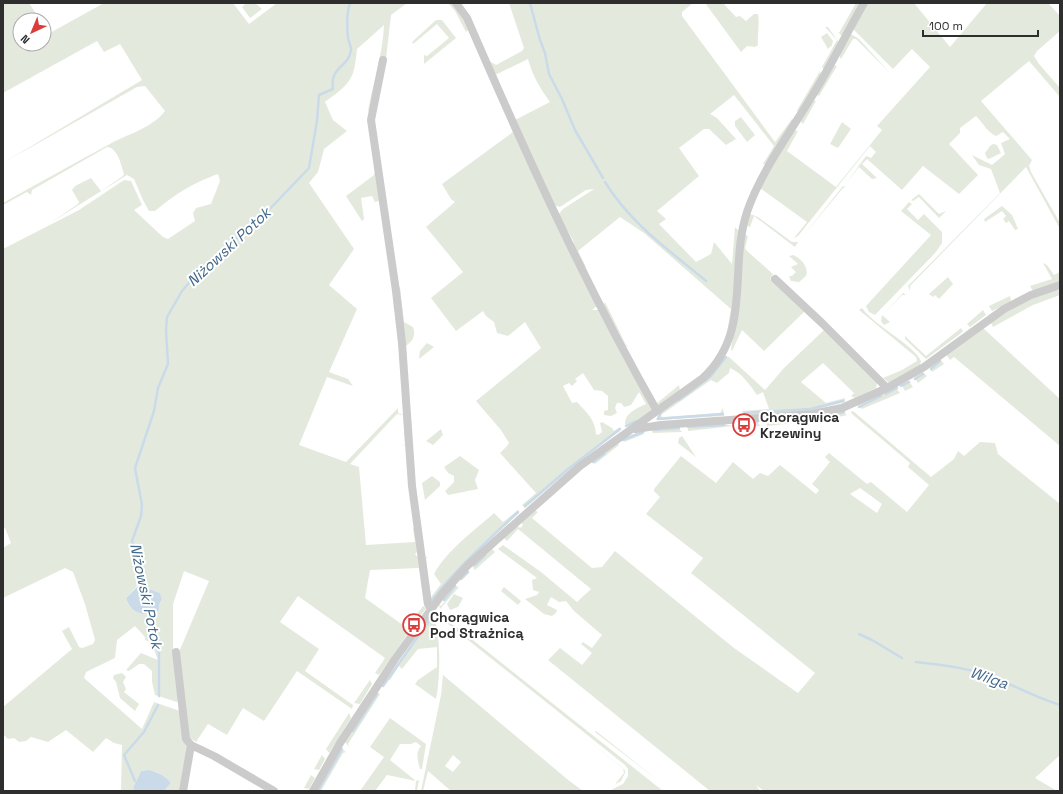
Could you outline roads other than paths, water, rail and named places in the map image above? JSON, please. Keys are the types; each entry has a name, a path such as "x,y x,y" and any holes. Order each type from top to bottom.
{"street":[{"path":"456,3 468,18 576,258 657,412"},
{"path":"313,791 340,743 376,687 431,609 454,580 482,552 567,477 703,378 713,369 725,352 731,337 735,316 739,246 747,210 765,175 834,59 864,3"},
{"path":"383,60 372,120 401,330 412,486 428,604 431,609"},
{"path":"774,279 823,324 887,388"},
{"path":"626,433 654,426 812,414 846,406 887,388 926,365 1004,309 1031,295 1060,284"},
{"path":"650,417 650,422 654,426"},
{"path":"176,652 186,739 191,745 214,756 274,791"},
{"path":"183,791 191,745"}],"water":[{"path":"139,585 160,593 162,599 159,605 159,610 154,613 143,614 135,611 131,607 126,598"},
{"path":"148,770 161,774 171,783 164,791 135,791 133,788 141,771"}],"waterway":[{"name":"Niżowski Potok","path":"146,590 137,563 132,541 141,516 142,505 135,468 154,411 158,388 168,364 166,330 167,317 182,291 200,270 263,216 309,168 317,121 319,95 333,89 334,75 346,61 351,50 347,30 350,3"},
{"path":"530,3 545,53 549,74 562,99 575,130 603,178"},
{"path":"605,182 615,197 651,236 706,281"},
{"path":"679,400 711,376 726,357"},
{"path":"931,369 940,361"},
{"path":"915,379 923,374"},
{"path":"901,386 909,382"},
{"path":"886,394 897,388"},
{"path":"859,407 881,396"},
{"path":"745,413 810,409 843,401"},
{"path":"661,412 658,419 723,414"},
{"path":"820,418 844,412"},
{"path":"800,420 810,419"},
{"path":"766,422 788,420"},
{"path":"626,426 636,421"},
{"path":"747,423 757,422"},
{"path":"688,427 724,425"},
{"path":"654,430 679,428"},
{"path":"525,506 568,469 620,429"},
{"path":"623,440 643,432"},
{"path":"593,462 604,454"},
{"path":"432,600 484,543 518,512"},
{"path":"475,565 485,555"},
{"path":"461,579 468,572"},
{"path":"444,600 455,586"},
{"name":"Niżowski Potok","path":"151,613 159,641 159,696"},
{"path":"383,686 431,618"},
{"name":"Wilga","path":"859,634 902,658"},
{"name":"Wilga","path":"916,662 956,667 976,672 1003,681 1060,705"},
{"path":"353,731 377,694"},
{"name":"Niżowski Potok","path":"135,781 124,755 144,732 158,705"},
{"path":"318,791 342,749"}],"place":[{"name":"Chorągwica Krzewiny","path":"744,425"},
{"name":"Chorągwica Pod Strażnicą","path":"414,625"}]}
